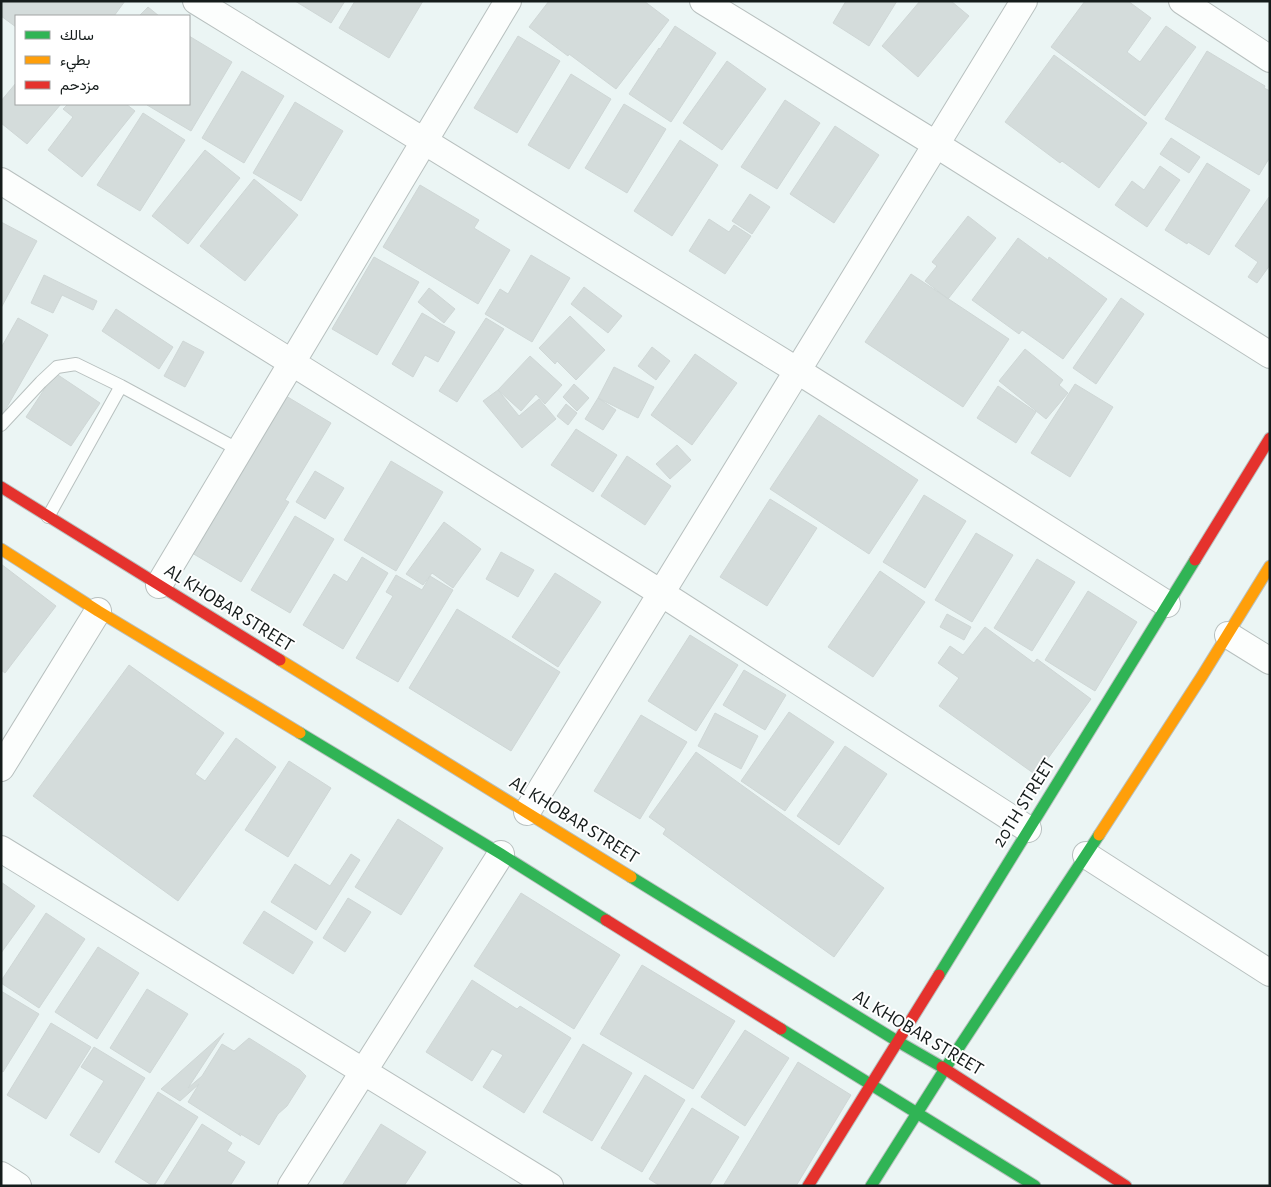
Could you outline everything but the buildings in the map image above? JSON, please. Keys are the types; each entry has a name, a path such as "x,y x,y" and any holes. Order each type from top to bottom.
{"street":[{"path":"196,1 798,371 1167,604"},
{"path":"159,585 508,1"},
{"path":"703,1 937,144 1270,355"},
{"path":"527,812 1024,1"},
{"path":"1182,1 1270,59"},
{"path":"1,181 661,593 1028,829"},
{"name":"20TH STREET","path":"808,1186 1270,438"},
{"name":"AL KHOBAR STREET","path":"1,487 897,1041 944,1068 1126,1186"},
{"path":"1,548 98,611 501,854 1035,1186"},
{"path":"871,1186 915,1113 1086,855 1228,635 1270,566"},
{"path":"1,768 98,611"},
{"path":"1228,635 1270,661"},
{"path":"1,849 550,1186"},
{"path":"291,1186 501,854"},
{"path":"1086,855 1270,974"},
{"path":"1,1176 18,1186"}],"lane":[{"path":"1,425 57,366 76,364 240,450"},
{"path":"48,517 121,386"}],"traffic: fast":[{"path":"939,975 1195,560"},
{"path":"300,733 501,854 606,920"},
{"path":"871,1186 950,1061 1099,835"},
{"path":"631,877 942,1067"},
{"path":"781,1029 1035,1186"}],"traffic: slow":[{"path":"1,549 98,611 300,733"},
{"path":"1099,835 1202,676 1270,566"},
{"path":"280,660 631,877"}],"traffic: jam":[{"path":"1195,560 1270,438"},
{"path":"1,487 280,660"},
{"path":"606,920 781,1029"},
{"path":"808,1186 939,975"},
{"path":"942,1067 1126,1186"}]}
